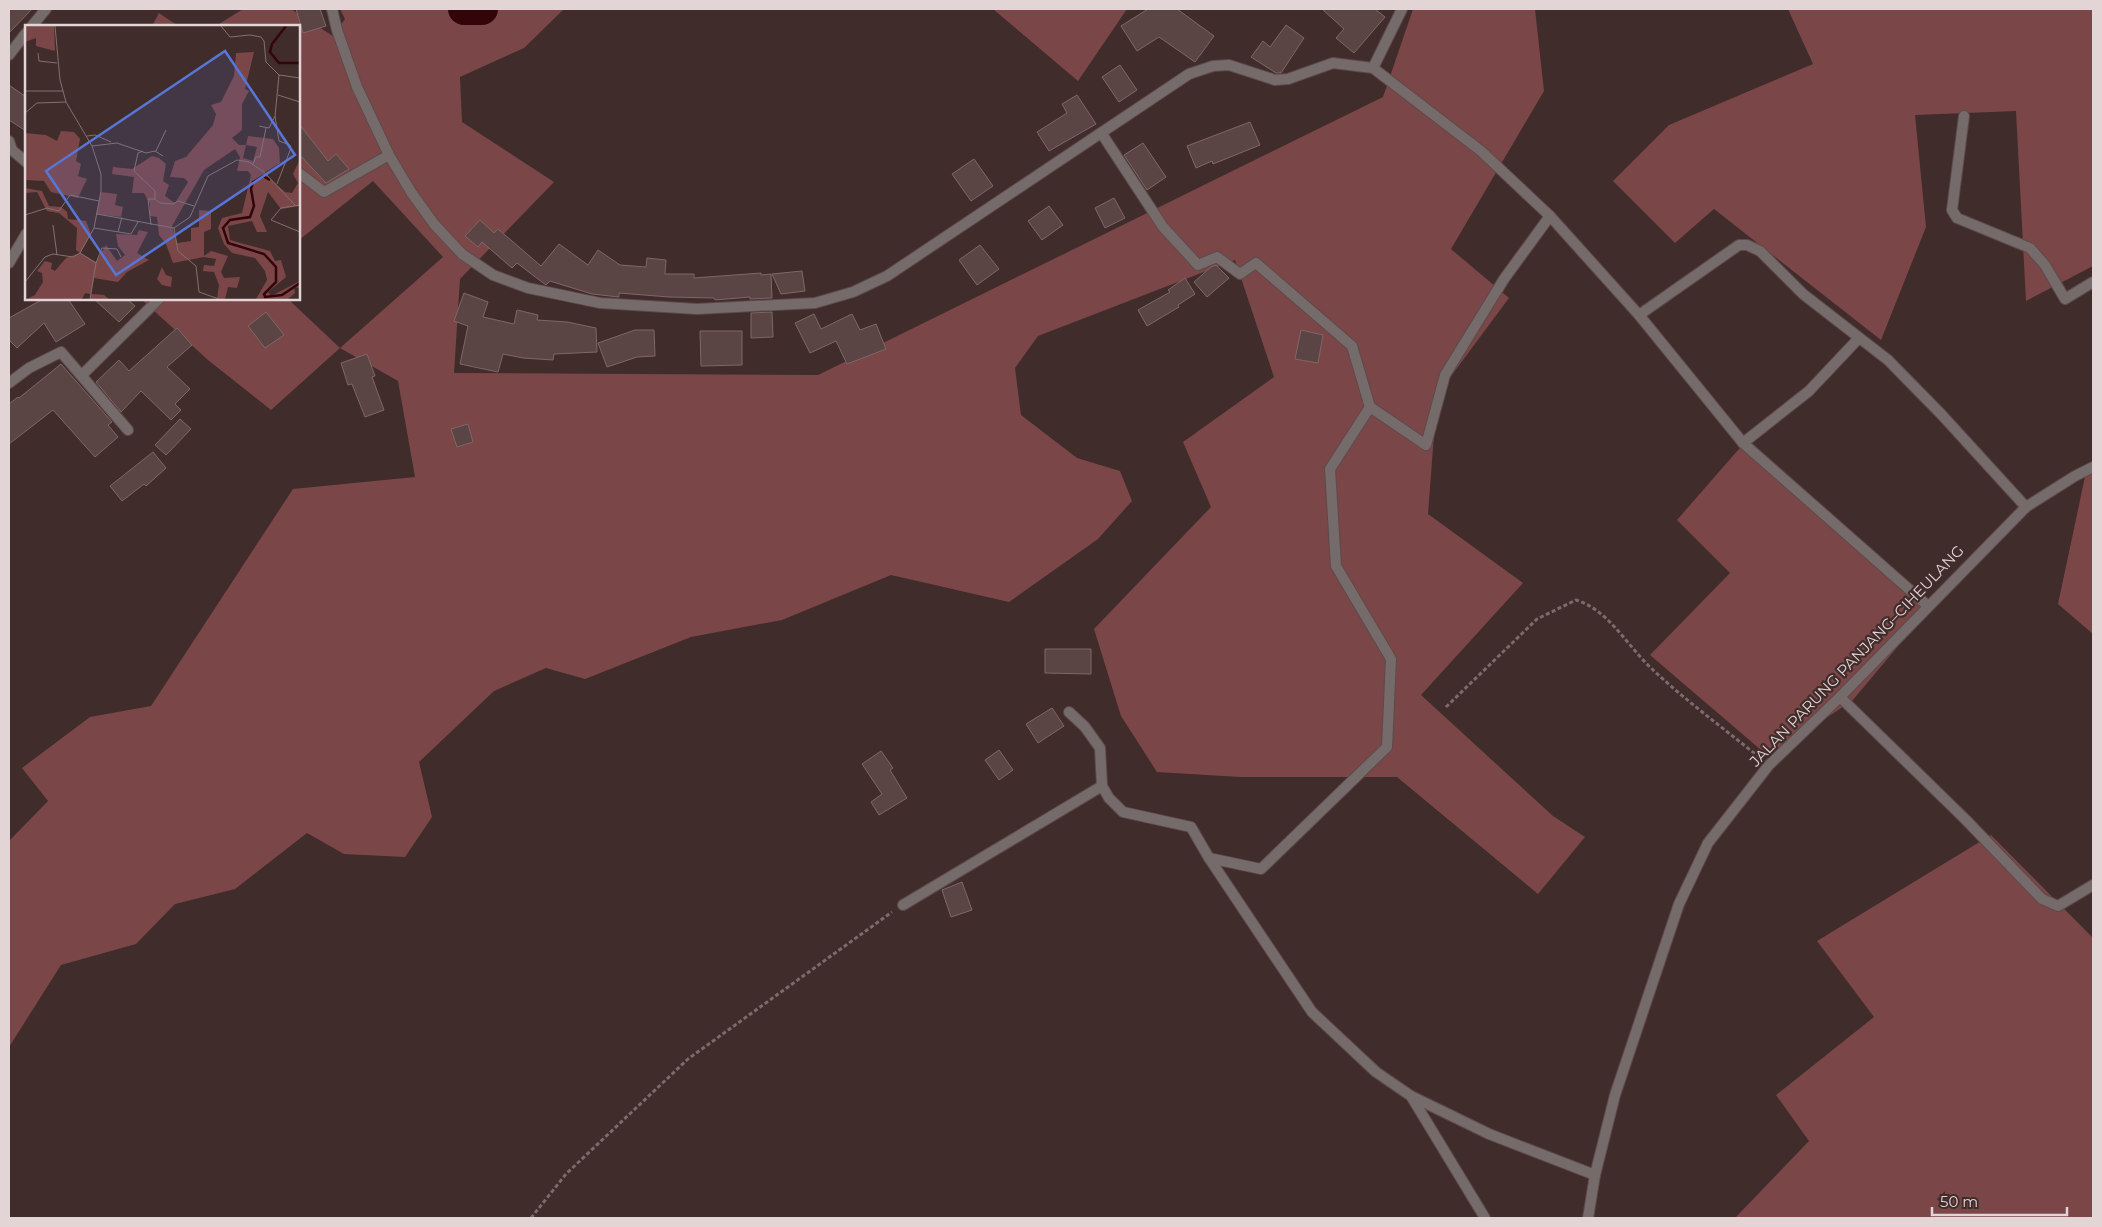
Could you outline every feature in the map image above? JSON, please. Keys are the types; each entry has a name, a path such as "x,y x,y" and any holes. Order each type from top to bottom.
{"street":[{"path":"33,25 46,9"},
{"path":"332,9 336,30 357,87 389,155 411,192 434,224 462,254 493,275 528,288 600,303 697,309 814,303 853,292 887,276 1102,134 1189,74 1213,66 1230,65 1275,80 1288,79 1333,63 1373,68 1482,151 1550,216 1639,315 1743,443 1928,606"},
{"path":"1373,68 1402,9"},
{"path":"9,55 25,34"},
{"path":"1964,116 1952,210 1957,218 2030,248 2045,265 2065,299 2093,282"},
{"path":"1102,134 1162,227 1198,264 1217,257 1240,274 1256,263 1352,346 1370,407 1426,445 1445,375 1504,279 1550,216"},
{"path":"9,141 12,150 25,161"},
{"path":"300,174 324,192 389,155"},
{"path":"9,264 25,236"},
{"path":"1639,315 1739,245 1747,245 1760,251 1803,294 1894,366 1941,414 2026,507"},
{"path":"82,375 158,300"},
{"path":"1743,443 1809,391 1858,338"},
{"path":"9,383 29,368 61,352 128,430"},
{"path":"1209,858 1261,869 1387,747 1390,659 1336,566 1330,469 1370,407"},
{"name":"JALAN PARUNG PANJANG–CIHEULANG","path":"1588,1218 1595,1175 1615,1095 1679,904 1708,842 1769,765 1840,696 2026,507 2093,467"},
{"path":"1840,696 1966,820 2042,899 2058,906 2093,885"},
{"path":"1069,712 1085,727 1100,748 1102,786 1108,798 1123,812 1191,826 1209,858 1312,1012 1376,1072 1411,1096 1490,1134 1595,1175"},
{"path":"903,904 1102,786"},
{"path":"1411,1096 1485,1218"}],"path":[{"path":"1446,707 1537,619 1576,600 1584,603 1606,619 1651,669 1769,765"},
{"path":"531,1218 566,1174 688,1059 903,904"}],"shaded area":[{"path":"243,9 291,9 333,36 345,19 340,9 564,9 524,48 460,77 462,122 554,182 460,279 454,373 818,375 1383,97 1413,9 1535,9 1544,91 1451,249 1509,298 1437,395 1428,514 1523,583 1421,695 1553,816 1585,837 1538,894 1397,777 1240,777 1157,772 1121,716 1094,629 1211,507 1183,442 1274,377 1235,260 1038,336 1015,368 1021,415 1077,458 1120,471 1132,501 1098,539 1009,602 891,575 782,620 691,637 585,679 546,668 494,691 419,762 432,817 405,857 344,854 307,833 235,889 175,904 136,944 61,965 9,1047 9,841 48,801 22,768 90,717 151,706 293,489 415,477 398,381 340,348 443,257 373,181 300,239 300,25 218,25"},
{"path":"993,9 1127,9 1078,81"},
{"path":"1788,9 2093,9 2093,266 2026,301 2016,111 1915,115 1926,227 1881,340 1714,209 1675,243 1613,181 1669,125 1813,64"},
{"path":"159,13 177,25 153,25"},
{"path":"142,300 289,300 340,348 271,410 208,360"},
{"path":"1745,442 1931,607 1852,701 1768,756 1650,655 1730,573 1677,520"},
{"path":"2093,468 2093,634 2058,604 2086,472"},
{"path":"1991,835 2093,938 2093,1218 1735,1218 1809,1141 1776,1095 1874,1017 1817,941"}],"building":[{"path":"9,9 32,9 9,33"},
{"path":"296,9 320,9 326,26 303,33"},
{"path":"1148,9 1177,9 1214,36 1195,62 1159,37 1137,51 1121,26"},
{"path":"1322,9 1375,9 1385,17 1354,53 1336,38 1344,29"},
{"path":"1286,25 1304,38 1281,73 1276,73 1251,57 1263,41 1270,47"},
{"path":"1120,65 1137,90 1119,102 1102,77"},
{"path":"9,85 25,96 25,130 9,120"},
{"path":"1077,95 1096,124 1049,151 1037,132 1067,113 1062,104"},
{"path":"1250,122 1260,145 1213,164 1212,161 1196,168 1187,146"},
{"path":"300,125 328,161 336,154 349,169 326,183 300,155"},
{"path":"1143,143 1166,177 1147,190 1124,155"},
{"path":"974,159 993,186 971,201 952,174"},
{"path":"1114,198 1125,218 1105,228 1095,208"},
{"path":"1049,206 1063,225 1042,240 1028,221"},
{"path":"480,220 494,233 498,229 541,266 559,244 588,265 598,250 620,265 646,267 647,258 666,260 665,274 694,274 694,278 761,273 761,275 771,274 772,298 750,299 750,297 715,300 714,298 619,293 619,297 592,294 550,281 546,285 517,263 512,268 482,242 478,247 465,236"},
{"path":"980,245 999,269 977,285 959,260"},
{"path":"1216,265 1229,278 1207,297 1194,282"},
{"path":"802,271 805,291 781,294 772,274"},
{"path":"1185,278 1195,294 1178,305 1179,307 1147,326 1138,310 1170,292 1168,290"},
{"path":"464,293 488,302 483,317 514,324 517,310 538,315 537,320 567,322 596,328 597,352 554,354 553,360 523,358 503,354 498,372 460,364 468,326 454,321"},
{"path":"41,300 69,300 85,324 56,342 44,323 17,348 9,340 9,318"},
{"path":"95,300 128,300 135,306 119,322"},
{"path":"266,312 284,335 265,348 248,326"},
{"path":"772,312 773,337 751,338 751,313"},
{"path":"814,314 821,329 852,314 860,330 876,324 886,349 847,364 836,341 810,353 795,323"},
{"path":"177,328 192,345 167,367 190,389 175,404 181,410 171,420 141,391 121,412 96,382 119,360 129,371"},
{"path":"635,330 654,330 655,356 637,357 607,367 598,343"},
{"path":"1301,330 1323,335 1318,363 1295,359"},
{"path":"700,331 742,331 742,365 701,366"},
{"path":"367,354 375,376 372,377 384,410 365,417 352,384 348,385 341,363"},
{"path":"61,364 112,422 108,425 118,437 95,457 53,410 9,444 9,404"},
{"path":"180,419 191,429 166,455 155,445"},
{"path":"468,424 473,442 457,447 451,429"},
{"path":"153,452 166,468 146,486 144,484 122,501 110,486"},
{"path":"1045,649 1091,649 1091,674 1045,673"},
{"path":"1052,708 1064,726 1038,743 1026,724"},
{"path":"999,750 1013,770 999,780 985,760"},
{"path":"881,751 893,768 890,770 907,798 879,815 871,802 882,794 862,764"},
{"path":"962,882 972,910 951,917 942,890"}],"waterway":[{"path":"464,9 482,9"}]}
